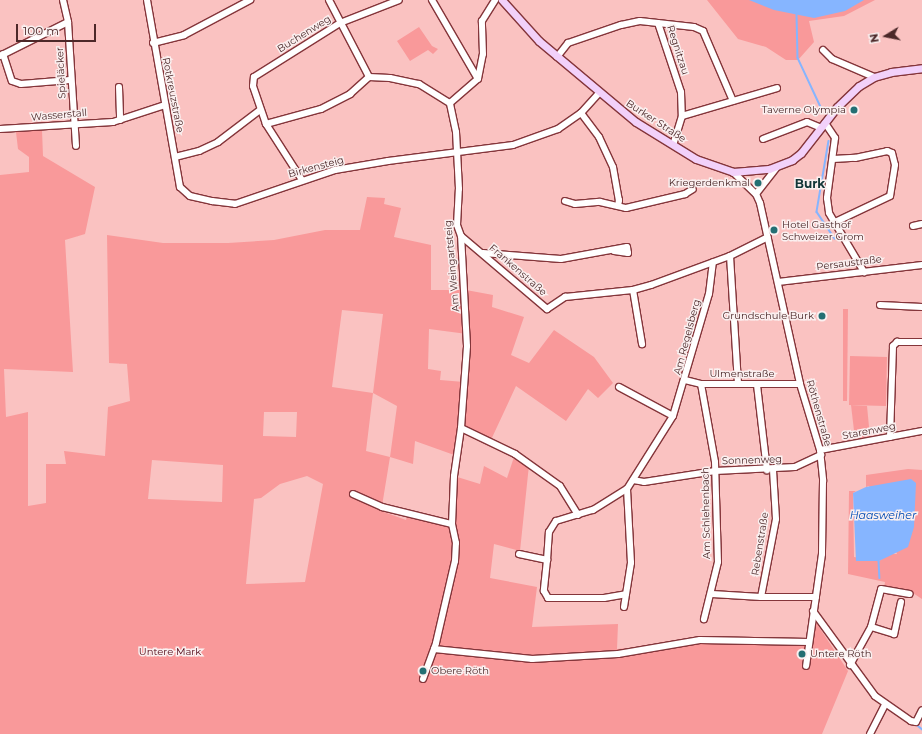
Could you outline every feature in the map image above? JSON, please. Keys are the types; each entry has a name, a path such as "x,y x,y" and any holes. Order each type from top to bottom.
{"main road":[{"name":"Burker Straße","path":"502,0 530,32 598,93 673,145 696,159 733,172 777,167 801,153 847,96 874,77 922,68"}],"street":[{"name":"Spieläcker","path":"63,0 68,22 70,80 76,146"},
{"name":"Rotkreuzstraße","path":"147,0 153,43 180,187 184,193"},
{"path":"153,43 184,35 250,0"},
{"path":"330,0 340,23 369,78"},
{"name":"Buchenweg","path":"302,180 266,124 260,110 253,86 257,74 340,23 399,0"},
{"path":"432,0 478,79"},
{"path":"266,124 321,109 350,94 369,78 390,78 420,84 450,103 478,79 483,54 482,21 495,0"},
{"name":"Regnitzau","path":"557,57 568,43 621,25 640,21 658,22 680,92 682,116 673,145"},
{"path":"68,22 2,55 12,81 21,84 70,80"},
{"path":"658,22 694,27 703,31 733,101"},
{"path":"823,50 832,59 874,77"},
{"path":"119,87 120,120"},
{"path":"682,116 777,88"},
{"name":"Birkensteig","path":"184,193 212,201 235,204 335,170 388,160 513,145 543,136 558,128 581,113 598,93"},
{"name":"Am Weingartsteig","path":"423,679 434,649 455,561 456,544 452,524 454,476 461,428 467,346 462,236 457,225 457,152 450,103"},
{"name":"Wasserstall","path":"0,129 58,127 75,123 120,120 165,105"},
{"path":"175,157 199,151 218,142 260,110"},
{"path":"581,113 599,137 613,168 619,200 618,206"},
{"path":"763,139 807,122 823,126 835,138 827,198 828,208 833,223 864,272"},
{"path":"833,159 855,158 887,151 892,153 895,165 894,181 890,196 833,223"},
{"path":"733,172 756,194 777,167"},
{"path":"565,201 575,204 600,202 626,208 685,194 693,189"},
{"name":"Röthenstraße","path":"756,194 768,237 800,384 820,453 823,525 816,596 806,666"},
{"path":"913,226 922,224"},
{"name":"Frankenstraße","path":"462,236 547,309 564,297 633,290 730,256 768,237"},
{"path":"483,253 562,259 614,251"},
{"path":"730,256 738,384"},
{"name":"Am Regelsberg","path":"626,594 604,598 548,598 544,591 549,532 556,521 593,510 627,489 673,416 686,380 709,294 713,262"},
{"name":"Persaustraße","path":"778,282 922,264"},
{"path":"633,290 642,344"},
{"path":"880,305 922,308"},
{"path":"890,437 893,346 897,342 922,342"},
{"name":"Ulmenstraße","path":"686,380 700,384 800,384"},
{"name":"Am Schlehenbach","path":"700,384 715,471 718,562 712,594 704,619"},
{"name":"Rebenstraße","path":"757,385 776,519 761,598"},
{"path":"619,387 673,416"},
{"path":"461,428 515,454 560,486 578,515"},
{"name":"Starenweg","path":"820,453 922,431"},
{"name":"Sonnenweg","path":"633,480 644,482 715,471 795,468 820,453"},
{"path":"624,607 631,563 627,489"},
{"path":"353,494 382,506 452,524"},
{"path":"519,554 547,560"},
{"path":"850,666 871,627 881,589 910,594"},
{"path":"712,594 761,598 816,596"},
{"path":"871,627 894,634 901,602"},
{"path":"813,611 850,666 870,692 885,705 916,722 922,710"},
{"path":"434,649 532,659 618,654 700,640 810,642"},
{"path":"870,734 885,705"}],"green space":[{"path":"707,0 875,0 844,16 809,21 814,42 798,60 786,60 766,47 738,39"},
{"path":"419,27 432,46 438,49 433,54 428,50 410,61 397,41"},
{"name":"Untere Mark","path":"42,130 43,156 95,187 85,234 65,240 73,372 4,369 6,417 28,412 28,506 46,503 46,464 66,464 64,451 105,456 108,407 130,401 127,364 109,363 107,235 163,243 228,243 274,240 325,230 360,230 367,197 385,198 384,204 401,208 394,237 431,245 431,290 466,290 493,295 492,307 524,317 511,355 529,363 554,330 594,357 613,383 598,398 588,389 566,421 516,386 490,442 461,428 457,456 415,441 413,464 390,457 382,506 385,507 384,512 406,520 408,513 452,524 454,476 480,484 484,466 507,478 515,454 529,465 520,551 494,544 490,578 537,587 532,627 618,624 617,649 700,642 805,644 815,621 848,671 822,734 0,734 0,175 29,172 29,157 18,149 16,132","holes":["342,310 383,314 373,393 332,387","429,329 467,334 464,382 440,380 441,371 428,369","373,393 397,406 390,457 366,451","264,412 297,412 296,437 263,436","152,460 223,465 222,502 148,499","307,476 323,484 305,582 246,584 254,499 261,498 280,484"]},
{"path":"843,309 848,309 847,401 843,401"},
{"path":"850,356 887,357 886,406 849,405"},
{"path":"851,405 867,406 870,437 855,439"},
{"path":"908,469 922,470 922,599 913,593 884,588 885,582 848,574 849,491 856,491 853,493 854,557 879,561 890,554 897,554 869,486 866,487 866,475"}],"water":[{"path":"749,0 864,0 845,11 814,18 774,10"},
{"name":"Haasweiher","path":"911,479 916,483 914,527 908,547 879,561 856,561 853,493 866,487"}],"waterway":[{"path":"797,14 798,58 821,107"},
{"path":"829,141 817,212 835,239"},
{"path":"879,561 880,578"},
{"path":"916,724 922,729"}],"place":[{"name":"Taverne Olympia","path":"854,110"},
{"name":"Kriegerdenkmal","path":"758,183"},
{"name":"Hotel Gasthof Schweizer Grom","path":"774,230"},
{"name":"Grundschule Burk","path":"822,316"},
{"name":"Untere Röth","path":"802,654"},
{"name":"Obere Röth","path":"423,671"}],"district":[{"name":"Burk","path":"810,184"}]}
